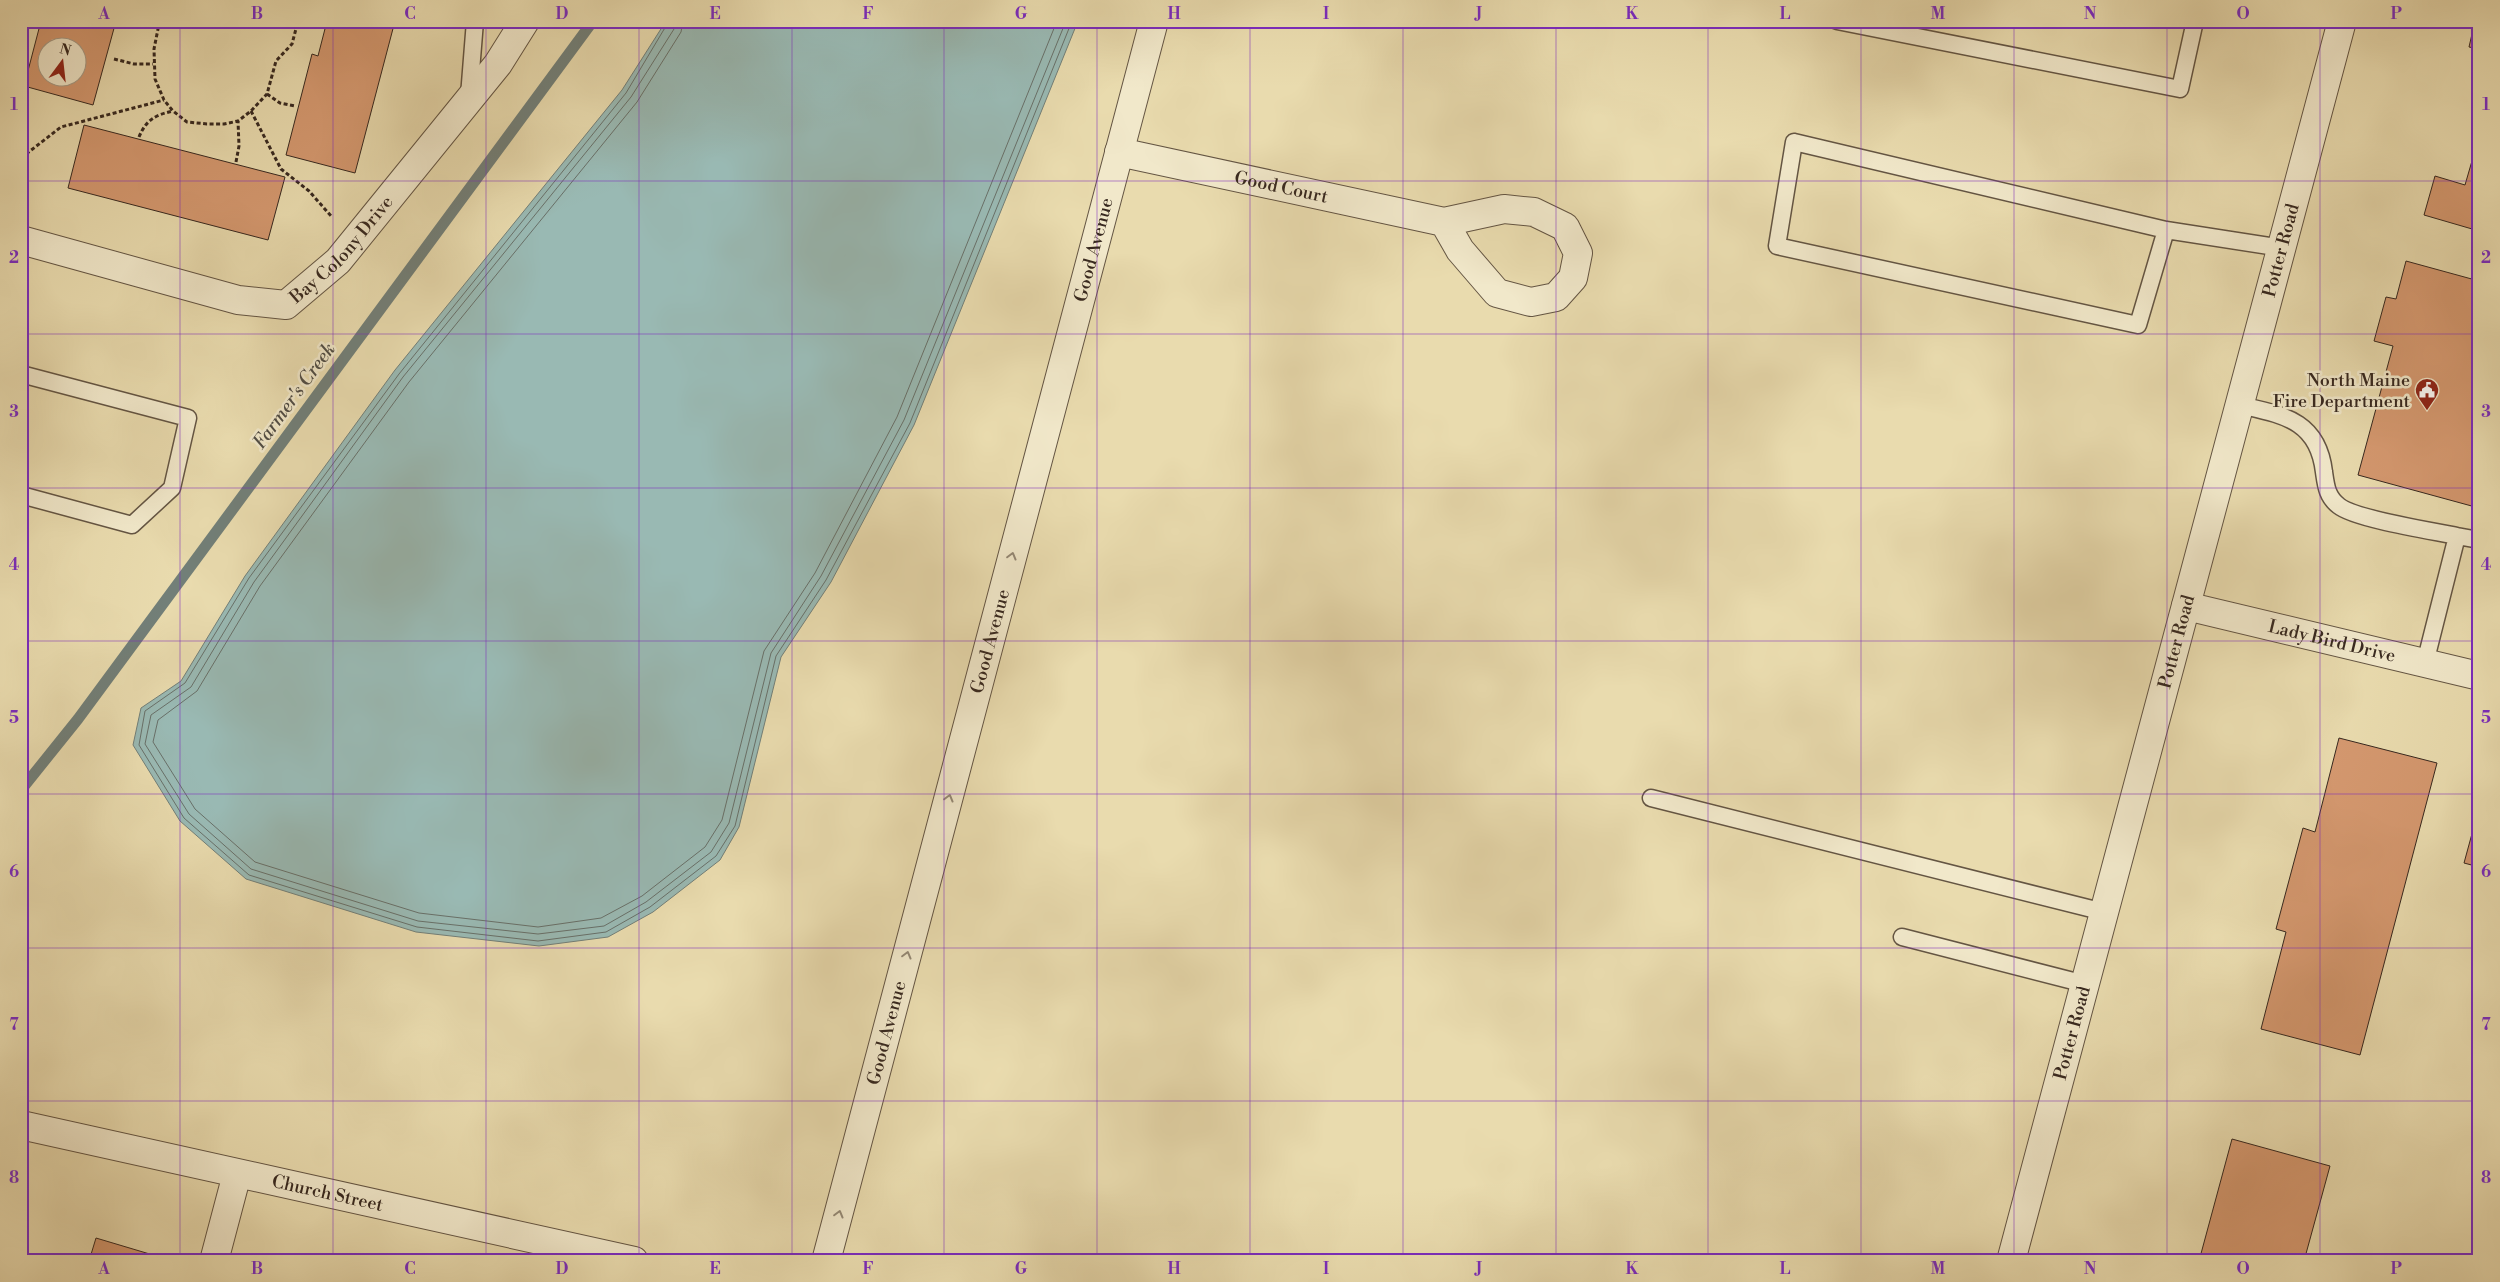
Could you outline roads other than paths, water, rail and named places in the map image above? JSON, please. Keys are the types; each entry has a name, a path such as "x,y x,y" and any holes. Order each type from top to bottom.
{"street":[{"name":"Bay Colony Drive","path":"21,240 238,300 286,305 338,261 498,64 525,21"},
{"name":"Good Avenue","path":"826,1261 1154,21"},
{"name":"Potter Road","path":"2011,1261 2342,21"},
{"name":"Good Court","path":"1119,152 1444,222 1504,209 1534,212 1565,227 1578,253 1573,278 1556,297 1530,302 1497,293 1460,250 1444,222"},
{"name":"Lady Bird Drive","path":"2186,606 2479,676"},
{"name":"Church Street","path":"21,1125 634,1261"},
{"path":"214,1261 237,1174"}],"lane":[{"path":"469,100 475,21"},
{"path":"1837,21 2180,89 2195,21"},
{"path":"2166,230 2138,325 1777,246 1794,142 2166,230 2282,248"},
{"path":"21,374 188,418 172,488 132,525 21,495"},
{"path":"2240,405 2277,414 2302,424 2316,442 2324,465 2326,491 2339,506 2365,516 2479,540"},
{"path":"2425,663 2458,536"},
{"path":"1651,798 2104,912"},
{"path":"1902,937 2085,984"}],"water":[{"path":"666,21 1078,21 914,425 831,582 781,657 739,827 720,860 653,912 608,937 539,946 416,932 246,879 180,821 133,745 141,708 181,681 245,576 395,370 622,90"}],"waterway":[{"name":"Farmer's Creek","path":"21,790 78,719 593,21"}],"place":[{"name":"North Maine Fire Department","path":"2427,411"}]}
